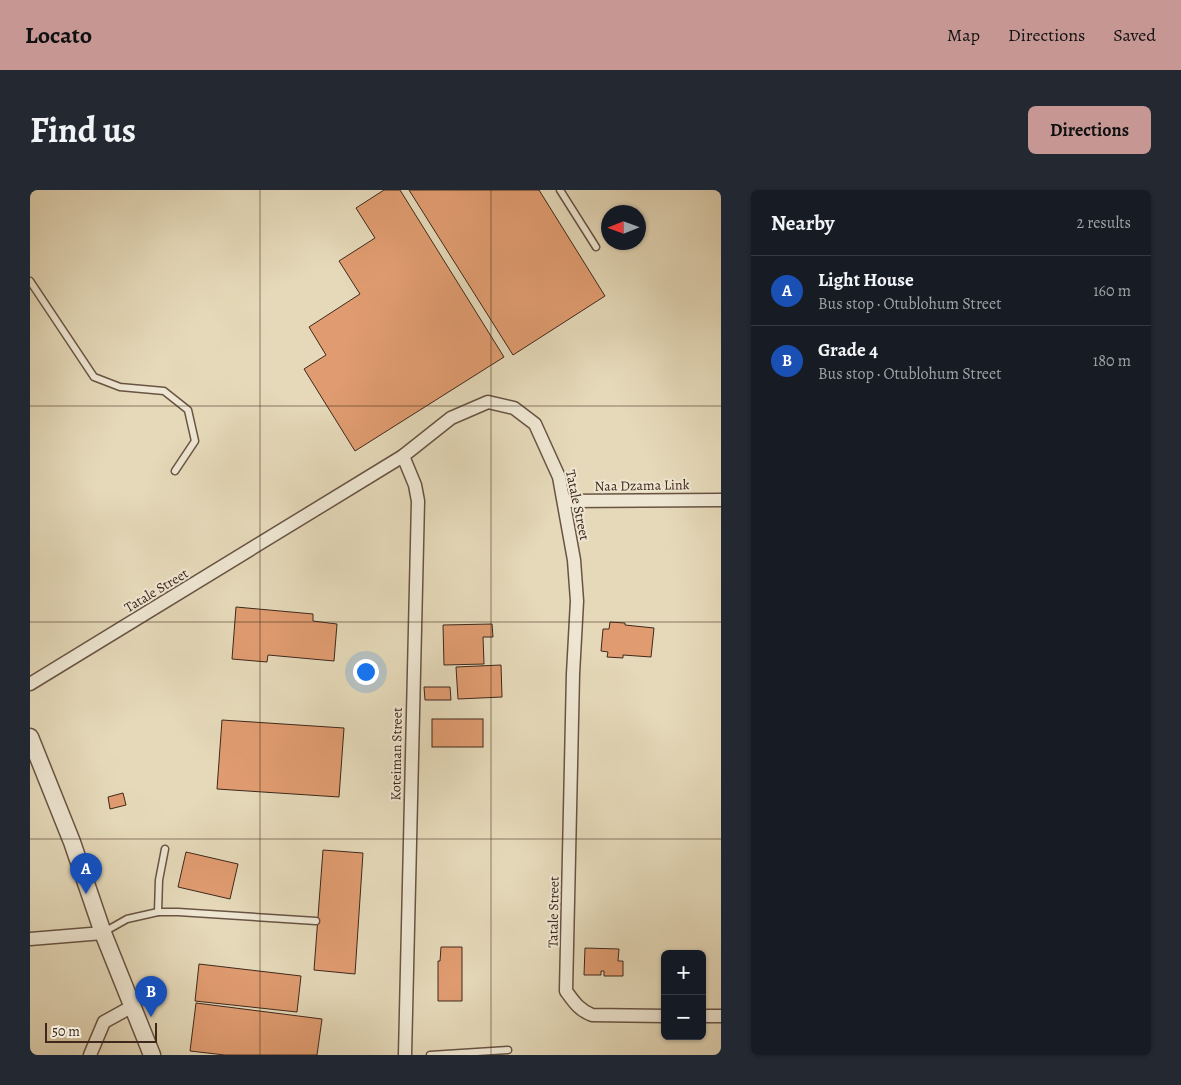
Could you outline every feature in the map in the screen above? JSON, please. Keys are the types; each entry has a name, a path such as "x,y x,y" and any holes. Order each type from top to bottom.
{"street":[{"name":"Tatale Street","path":"30,684 403,456 451,418 488,402 514,408 535,424 559,478 574,560 577,601 573,674 566,991 576,1006 583,1012 592,1015 661,1016"},
{"name":"Koteiman Street","path":"403,456 415,485 418,501 404,1055"},
{"name":"Naa Dzama Link","path":"564,501 721,500"},
{"path":"30,737 72,842 104,933 152,1055"},
{"path":"30,939 104,933"},
{"path":"90,1055 104,1022 133,1006"},
{"path":"706,1016 721,1016"}],"lane":[{"path":"560,190 596,247"},
{"path":"30,281 94,377 120,388 164,392 188,410 195,441 175,471"},
{"path":"158,912 159,880 165,849"},
{"path":"104,933 128,919 158,912 316,921"},
{"path":"430,1055 508,1050"}],"building":[{"path":"384,190 400,190 504,357 355,451 304,369 326,355 309,327 360,294 339,261 375,238 356,208"},
{"path":"409,190 539,190 605,296 513,355"},
{"path":"236,607 313,614 313,621 337,624 334,661 268,655 267,662 232,659"},
{"path":"610,622 654,628 651,657 623,655 623,658 607,657 608,652 601,651 603,629 609,629"},
{"path":"492,624 493,637 483,637 484,664 444,665 443,625"},
{"path":"501,665 502,697 458,699 456,667"},
{"path":"424,687 450,687 451,700 425,700"},
{"path":"432,719 483,719 483,747 432,747"},
{"path":"222,720 344,728 339,797 217,789"},
{"path":"123,793 126,805 110,809 108,797"},
{"path":"323,850 363,853 355,974 314,970"},
{"path":"186,852 238,864 230,899 178,887"},
{"path":"441,947 462,947 462,1001 438,1001 438,961 440,961"},
{"path":"585,948 619,949 618,961 623,961 623,976 604,976 604,971 601,971 601,975 584,975"},
{"path":"199,964 301,976 297,1012 195,1001"},
{"path":"196,1003 322,1019 317,1055 225,1055 190,1051"}],"place":[{"name":"Light House","path":"86,894"},
{"name":"Grade 4","path":"151,1017"}]}
